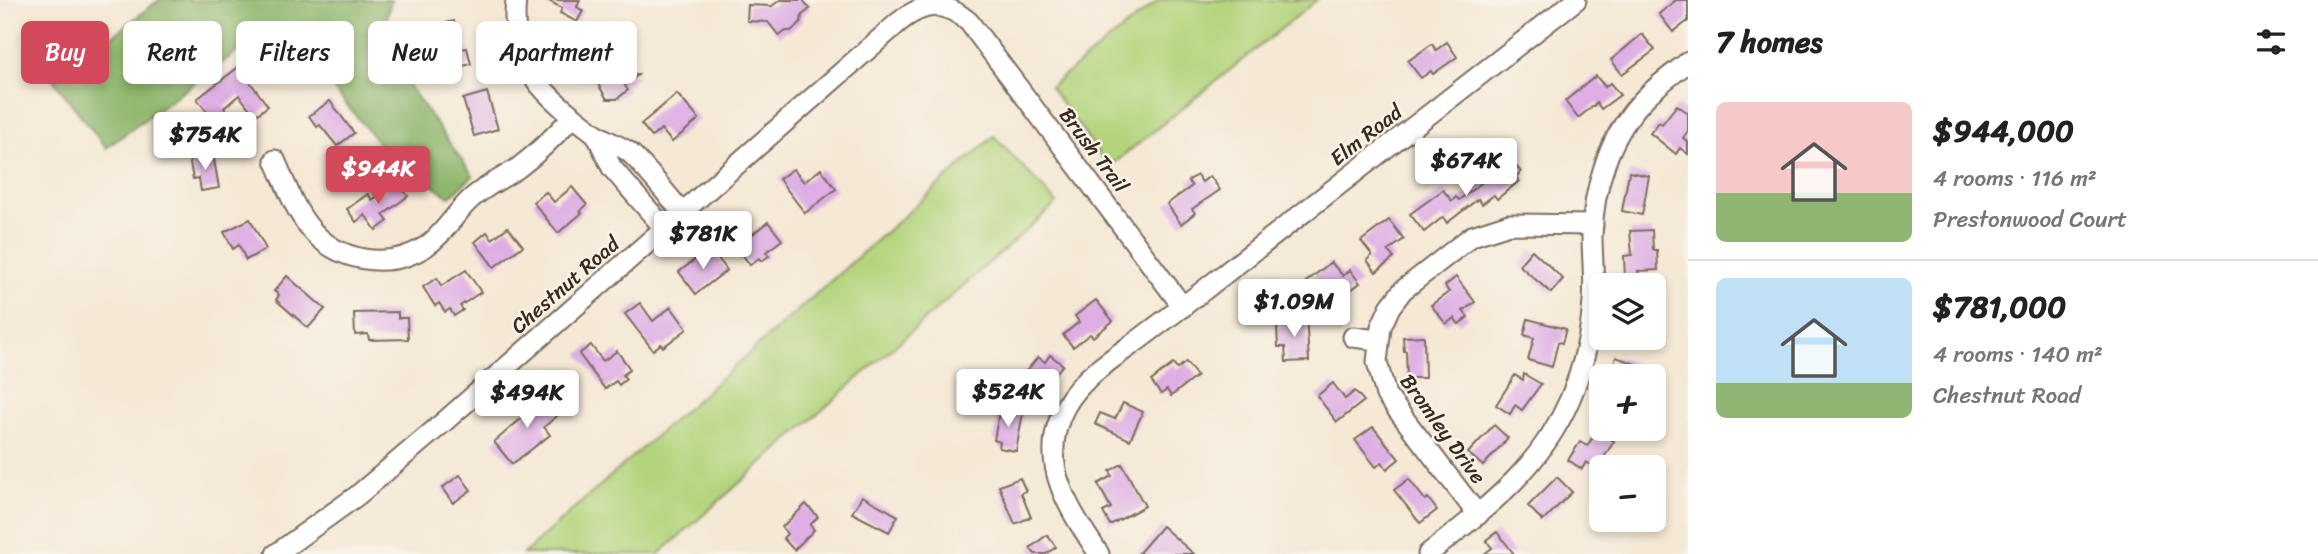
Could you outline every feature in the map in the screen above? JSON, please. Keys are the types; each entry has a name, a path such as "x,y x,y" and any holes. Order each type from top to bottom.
{"street":[{"path":"516,0 515,29 524,61 542,90 596,134 629,153 682,212"},
{"name":"Elm Road","path":"1099,554 1060,488 1055,471 1054,452 1059,419 1075,390 1576,0"},
{"name":"Chestnut Road","path":"276,554 358,495 445,421 910,13 920,7 940,5 961,13 969,22"},
{"name":"Brush Trail","path":"969,22 1183,307"},
{"path":"1428,554 1516,481 1536,458 1555,428 1569,400 1584,354 1592,316 1593,225 1598,187 1606,161 1620,132 1642,101 1688,62"},
{"path":"275,160 302,217 324,242 352,257 380,261 395,259 417,251 434,240 472,197 531,157 573,116"},
{"path":"596,134 612,168 664,228"},
{"name":"Bromley Drive","path":"1478,515 1386,395 1377,362 1377,340 1385,316 1403,290 1472,236 1509,224 1593,225"},
{"path":"1353,337 1377,340"}],"green space":[{"path":"159,0 391,0 386,21 368,21 368,84 408,84 473,176 449,197 385,151 329,84 354,84 354,21 236,21 236,52 222,63 222,21 132,21"},
{"path":"1159,0 1317,0 1109,167 1050,87"},
{"path":"123,28 123,84 193,84 106,148 56,84 109,84 109,39"},
{"path":"994,136 1057,203 659,554 523,554"}],"building":[{"path":"547,0 580,0 577,7 583,11 575,21 560,13 562,8"},
{"path":"780,0 803,0 810,9 802,15 801,22 791,31 779,36 768,22 747,21 748,5 772,6"},
{"path":"1676,0 1688,0 1688,21 1673,32 1659,14"},
{"path":"1642,34 1655,50 1622,74 1611,60"},
{"path":"1447,42 1457,57 1433,74 1431,71 1421,78 1408,61 1432,44 1436,50"},
{"path":"467,48 471,64 462,66 462,49"},
{"path":"236,69 236,84 252,84 268,106 255,116 239,95 224,108 231,117 219,127 197,99 216,84 222,84 222,80"},
{"path":"1596,76 1605,87 1610,83 1620,95 1601,109 1597,103 1578,118 1565,101"},
{"path":"598,84 627,84 625,86 628,90 617,99 607,99"},
{"path":"487,92 498,129 474,136 463,99"},
{"path":"677,94 699,119 672,142 661,129 652,137 641,124"},
{"path":"330,101 354,133 337,146 309,116"},
{"path":"1677,105 1688,113 1688,131 1683,138 1688,142 1688,154 1680,148 1676,154 1650,133 1659,122 1662,124"},
{"path":"213,154 219,188 201,191 199,178 193,179 189,158"},
{"path":"1511,160 1521,172 1516,177 1519,181 1497,199 1494,195 1482,204 1478,199 1447,223 1443,217 1424,232 1410,214 1443,190 1452,201 1456,197 1459,200"},
{"path":"793,169 804,182 821,169 836,189 805,213 779,179"},
{"path":"1629,172 1649,176 1642,215 1622,211"},
{"path":"1197,175 1202,182 1210,176 1220,190 1192,209 1195,213 1181,224 1167,204 1192,186 1188,181"},
{"path":"397,182 408,196 383,215 388,221 376,230 365,215 356,222 347,209 368,194 372,200"},
{"path":"572,187 587,205 580,211 582,213 558,233 533,202 546,192 554,202"},
{"path":"250,219 266,249 246,260 239,245 233,249 224,232"},
{"path":"738,219 750,236 768,222 782,240 766,252 769,256 761,261 759,258 750,265 724,229"},
{"path":"1389,220 1404,239 1388,251 1394,258 1376,272 1367,260 1372,255 1361,241"},
{"path":"508,227 523,246 494,267 475,242 487,232 492,239"},
{"path":"1652,230 1658,270 1625,273 1624,256 1632,255 1630,231"},
{"path":"710,248 727,270 696,294 679,272"},
{"path":"1532,250 1563,279 1551,293 1519,265"},
{"path":"1331,262 1343,276 1350,270 1360,283 1343,296 1337,289 1321,301 1306,282"},
{"path":"466,270 481,292 460,306 463,310 454,316 450,309 445,312 439,303 435,306 423,287 437,278 441,286"},
{"path":"287,276 325,309 308,328 276,300 279,295 274,291"},
{"path":"1456,277 1475,302 1463,311 1468,317 1459,324 1454,318 1446,324 1431,305 1449,292 1445,286"},
{"path":"1096,300 1113,321 1093,337 1090,334 1073,347 1063,335 1079,322 1075,316"},
{"path":"640,303 653,321 671,307 687,329 663,347 661,344 653,350 625,314"},
{"path":"398,312 398,318 407,318 408,339 369,340 368,334 355,335 354,313"},
{"path":"1306,315 1309,361 1286,362 1285,347 1278,347 1277,327 1286,327 1285,316"},
{"path":"1528,319 1566,329 1562,343 1558,342 1552,367 1528,360 1534,338 1524,335"},
{"path":"1424,336 1425,378 1407,378 1403,337"},
{"path":"591,345 603,361 617,351 630,369 623,375 626,379 619,385 616,381 605,389 579,354"},
{"path":"1050,355 1063,365 1049,381 1046,379 1034,395 1017,382 1038,357 1045,362"},
{"path":"1616,357 1636,364 1613,364"},
{"path":"1186,362 1197,376 1171,396 1167,390 1161,394 1151,381 1173,364 1177,369"},
{"path":"1524,374 1541,384 1522,410 1515,405 1510,414 1496,405 1515,375 1523,380"},
{"path":"1333,383 1345,399 1355,391 1364,401 1337,422 1317,396"},
{"path":"541,394 558,415 544,427 550,435 512,464 494,442 530,411 526,406"},
{"path":"1123,403 1143,412 1130,440 1095,424 1100,413 1115,419"},
{"path":"1000,407 1023,412 1016,451 999,448 1000,442 994,440"},
{"path":"1494,425 1508,438 1483,466 1468,453"},
{"path":"1373,427 1399,459 1387,469 1382,462 1376,467 1355,440"},
{"path":"1590,441 1614,441 1605,455 1589,455 1589,464 1586,462 1582,469 1568,460 1580,442 1587,446"},
{"path":"1122,464 1145,506 1110,525 1103,512 1111,508 1098,484 1112,476 1110,471"},
{"path":"460,475 471,490 453,503 442,488"},
{"path":"1557,477 1572,492 1543,521 1528,506"},
{"path":"1020,478 1026,491 1021,493 1031,517 1015,524 999,486"},
{"path":"1409,479 1425,500 1428,498 1437,510 1420,523 1394,490"},
{"path":"862,496 898,516 889,532 852,513"},
{"path":"806,504 818,517 810,525 814,530 794,550 783,538 787,534 782,527"},
{"path":"1162,526 1171,534 1194,554 1138,554"},
{"path":"1497,532 1514,554 1484,554 1492,548 1486,540"},
{"path":"1047,535 1056,547 1046,554 1035,554 1030,548"}]}
